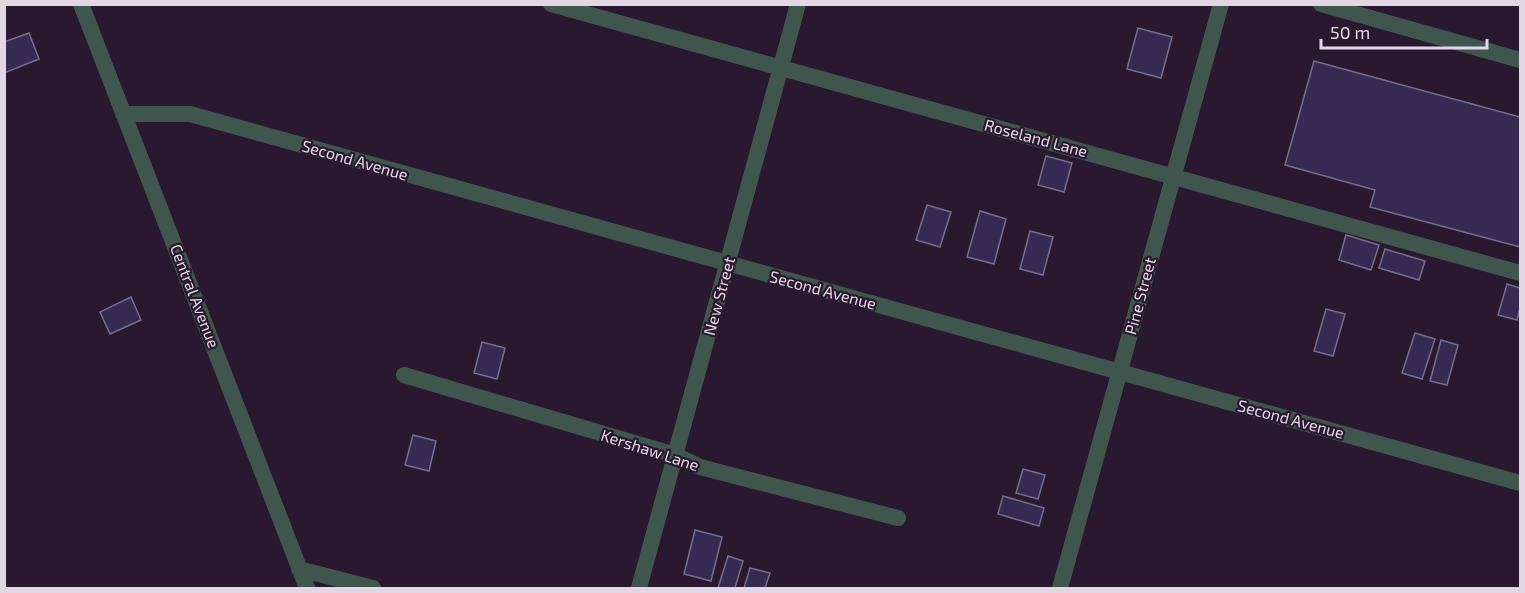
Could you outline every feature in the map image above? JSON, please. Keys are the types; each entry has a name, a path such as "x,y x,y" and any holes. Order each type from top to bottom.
{"street":[{"name":"Central Avenue","path":"81,4 278,508 307,588"},
{"name":"Roseland Lane","path":"551,4 1521,273"},
{"name":"New Street","path":"639,588 798,4"},
{"name":"Pine Street","path":"1060,588 1221,4"},
{"path":"1321,4 1521,60"},
{"name":"Second Avenue","path":"123,114 190,114 1521,483"},
{"name":"Kershaw Lane","path":"404,375 675,455 700,466 898,518"},
{"path":"298,568 373,588"}],"building":[{"path":"1138,28 1172,37 1161,78 1127,69"},
{"path":"29,33 39,59 4,73 4,42"},
{"path":"1314,61 1520,117 1520,247 1370,207 1375,190 1285,165"},
{"path":"1046,156 1072,163 1064,192 1038,185"},
{"path":"927,205 951,212 940,247 916,240"},
{"path":"980,211 1006,219 994,264 967,257"},
{"path":"1030,231 1053,237 1043,275 1020,269"},
{"path":"1346,235 1379,245 1371,270 1339,260"},
{"path":"1385,249 1425,261 1419,280 1379,268"},
{"path":"1507,284 1520,288 1520,308 1517,320 1498,315"},
{"path":"131,297 141,320 110,334 100,312"},
{"path":"1326,309 1345,314 1333,356 1314,351"},
{"path":"1415,333 1435,339 1422,379 1402,373"},
{"path":"1441,340 1458,345 1447,385 1430,381"},
{"path":"482,342 505,348 497,379 474,373"},
{"path":"413,435 436,441 429,471 405,465"},
{"path":"1023,469 1045,475 1038,499 1016,493"},
{"path":"1003,496 1044,508 1039,526 998,514"},
{"path":"695,530 722,537 711,581 684,574"},
{"path":"728,556 743,561 735,588 718,588"},
{"path":"750,568 770,573 765,588 744,588"}]}
